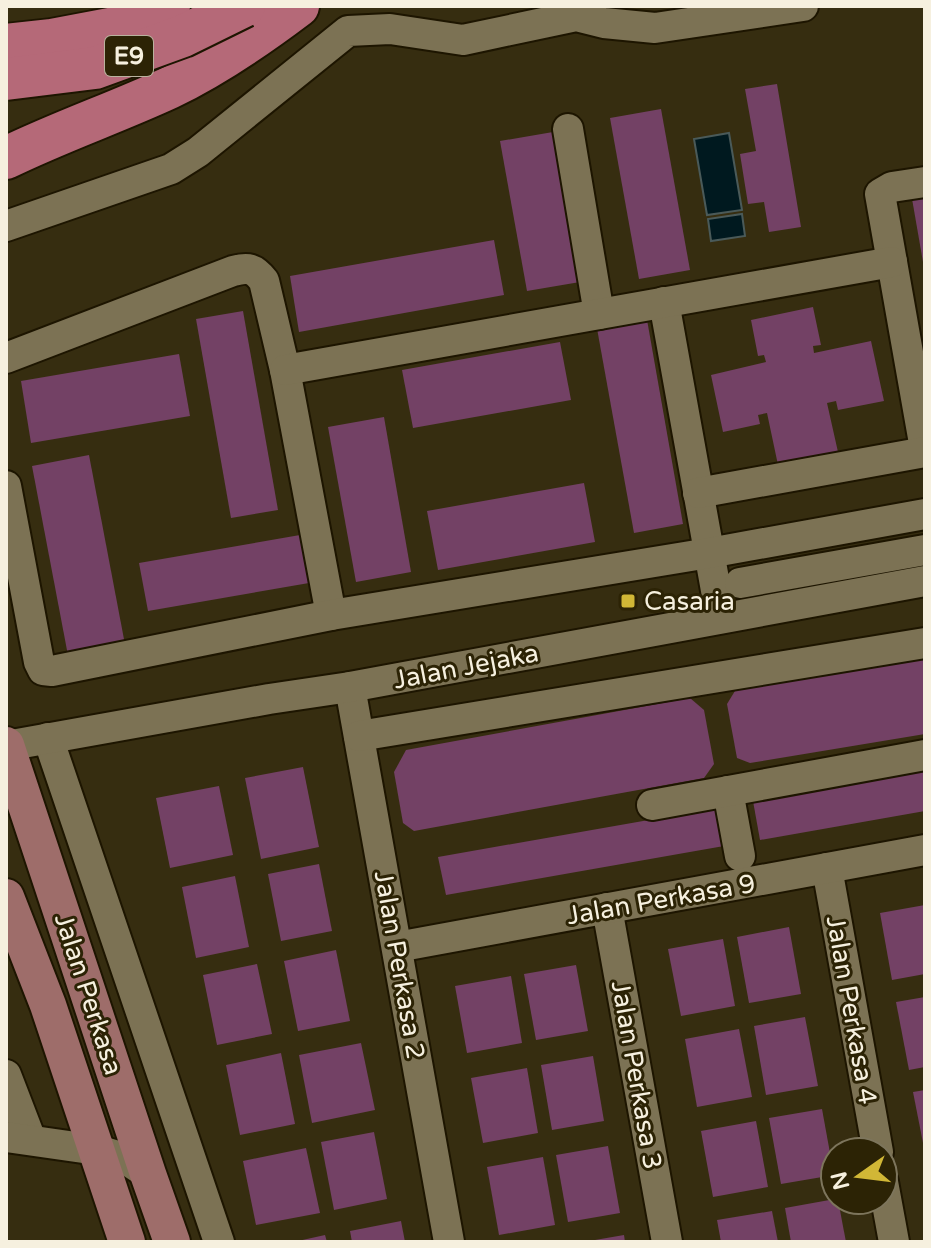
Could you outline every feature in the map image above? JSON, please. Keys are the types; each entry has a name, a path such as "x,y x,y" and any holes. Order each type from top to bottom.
{"highway":[{"path":"6,76 105,6"},
{"path":"125,6 123,42 142,66 160,74 205,69"},
{"name":"E9","path":"6,45 126,26 169,6"},
{"name":"E9","path":"6,76 95,68 183,36 244,6"},
{"path":"6,158 205,69 298,6"}],"main road":[{"name":"Jalan Perkasa","path":"6,746 172,1242"},
{"name":"Jalan Perkasa","path":"6,897 48,1005 127,1242"}],"street":[{"path":"6,226 171,169 198,152 348,31 390,29 463,40 580,11 604,23 655,28 803,6"},
{"path":"568,129 599,314"},
{"path":"698,493 925,451 880,194 892,187 925,182"},
{"path":"285,370 892,262"},
{"path":"6,358 246,267 257,271 264,281 285,370 331,615"},
{"path":"664,302 721,618"},
{"path":"6,486 39,662 43,670 52,671 331,615 925,514"},
{"path":"740,583 925,550"},
{"name":"Jalan Jejaka","path":"6,746 350,687 925,581"},
{"path":"359,736 925,643"},
{"name":"Jalan Perkasa 2","path":"350,687 449,1242"},
{"path":"48,738 219,1242"},
{"path":"652,805 925,755"},
{"path":"728,791 740,856"},
{"name":"Jalan Perkasa 9","path":"397,947 925,850"},
{"name":"Jalan Perkasa 4","path":"827,868 875,1136"},
{"name":"Jalan Perkasa 3","path":"607,908 667,1242"},
{"path":"6,1075 18,1139 97,1150 124,1158 148,1174"},
{"path":"889,1216 894,1242"}],"water":[{"path":"729,133 742,210 707,215 694,139"},
{"path":"742,214 745,236 711,241 708,219"}],"building":[{"path":"777,84 801,227 769,232 764,202 748,204 740,154 756,151 745,89"},
{"path":"661,109 690,270 639,279 610,118"},
{"path":"553,132 580,282 527,291 500,141"},
{"path":"925,190 925,262 923,262 911,193"},
{"path":"494,240 504,295 299,332 290,276"},
{"path":"813,307 821,345 813,346 814,353 871,341 884,401 838,410 836,401 827,403 838,452 778,465 767,413 758,415 760,424 723,432 711,375 766,362 764,355 758,356 751,320"},
{"path":"243,311 278,510 231,518 196,319"},
{"path":"646,314 683,524 634,533 596,323"},
{"path":"560,342 571,400 413,428 402,370"},
{"path":"179,354 190,416 31,443 21,381"},
{"path":"384,417 411,572 356,582 328,427"},
{"path":"89,455 127,655 70,666 32,466"},
{"path":"584,483 595,542 438,570 427,511"},
{"path":"300,535 309,583 148,611 139,563"},
{"path":"925,653 925,734 750,763 737,758 727,704 738,686"},
{"path":"690,698 704,710 714,764 704,778 414,831 403,823 394,772 406,750"},
{"path":"303,767 319,847 261,859 245,778"},
{"path":"925,771 925,811 760,840 753,801"},
{"path":"219,786 233,855 170,868 156,798"},
{"path":"717,808 724,846 446,895 438,857"},
{"path":"319,864 332,931 281,941 268,874"},
{"path":"235,876 249,947 196,958 182,887"},
{"path":"925,905 925,974 892,980 880,913"},
{"path":"789,927 801,994 749,1003 737,937"},
{"path":"723,939 735,1006 681,1016 668,949"},
{"path":"336,950 350,1021 298,1031 284,961"},
{"path":"257,964 272,1034 217,1045 203,975"},
{"path":"576,965 588,1031 536,1040 524,974"},
{"path":"511,976 522,1043 467,1053 455,986"},
{"path":"925,997 925,1067 909,1070 896,1002"},
{"path":"805,1017 818,1086 766,1095 754,1026"},
{"path":"739,1029 752,1097 697,1107 685,1039"},
{"path":"361,1043 375,1110 312,1123 299,1055"},
{"path":"281,1053 295,1124 240,1135 226,1065"},
{"path":"593,1056 604,1121 552,1130 541,1065"},
{"path":"527,1068 538,1133 483,1143 471,1078"},
{"path":"925,1090 925,1148 924,1148 913,1092"},
{"path":"822,1109 827,1136 819,1136 819,1178 781,1184 769,1118"},
{"path":"756,1121 768,1187 713,1197 701,1131"},
{"path":"374,1132 387,1199 334,1210 321,1142"},
{"path":"608,1146 620,1213 568,1222 556,1155"},
{"path":"306,1148 320,1213 256,1225 243,1161"},
{"path":"543,1157 555,1225 499,1235 487,1167"},
{"path":"819,1202 819,1216 841,1216 846,1242 791,1242 785,1208"},
{"path":"772,1211 778,1242 721,1242 717,1220"},
{"path":"401,1221 405,1242 352,1242 350,1231"},
{"path":"325,1235 327,1242 298,1242 298,1241"},
{"path":"624,1235 625,1242 595,1242 595,1240"}],"place":[{"name":"Casaria","path":"628,601"}]}
